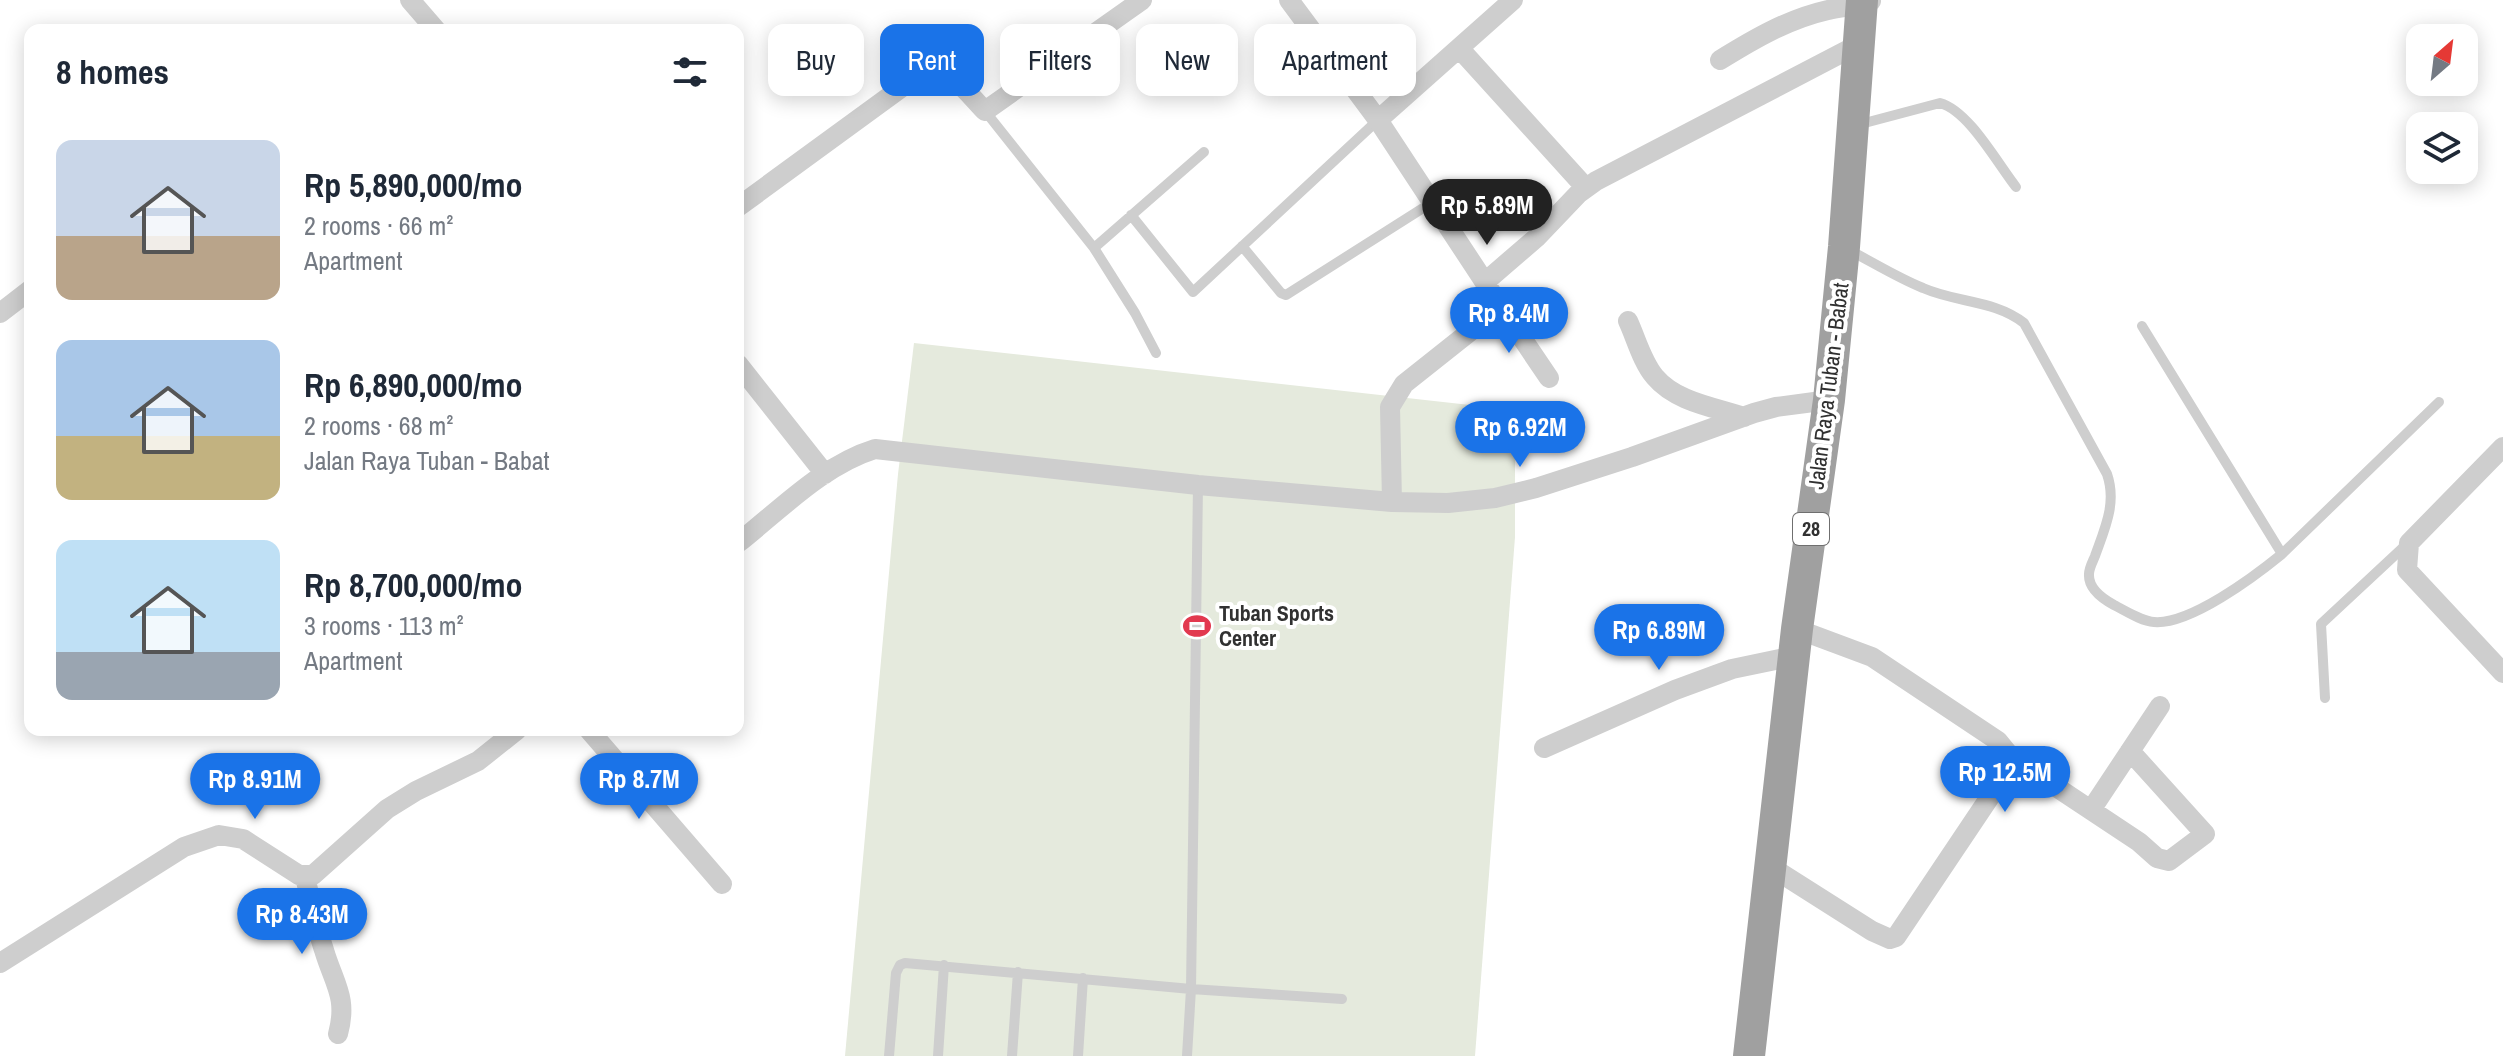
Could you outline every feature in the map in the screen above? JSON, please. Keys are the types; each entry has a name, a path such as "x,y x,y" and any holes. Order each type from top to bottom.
{"highway":[{"name":"Jalan Raya Tuban - Babat","path":"1749,1056 1795,642 1829,400 1859,44 1866,2"}],"street":[{"path":"410,0 431,24"},
{"path":"744,203 927,69 936,68 946,73 985,111 1142,0"},
{"path":"1289,0 1378,120 1549,378"},
{"path":"1378,120 1513,0"},
{"path":"1720,60 1763,33 1796,19 1866,2"},
{"path":"1485,282 1536,238 1586,188 1859,44"},
{"path":"1459,48 1586,188"},
{"path":"0,313 24,295"},
{"path":"1392,502 1390,407 1393,399 1404,384 1501,307"},
{"path":"1628,321 1653,376 1665,386 1682,398 1744,417"},
{"path":"744,372 825,474"},
{"path":"744,538 825,474 852,456 875,449 1198,485 1392,502 1448,503 1495,498 1632,457 1776,407 1829,400"},
{"path":"2503,447 2409,543 2407,570 2503,673"},
{"path":"1544,748 1675,690 1795,642 1872,657 1998,741 2011,757 2164,861 2174,859 2205,834 2130,751"},
{"path":"2091,810 2160,706"},
{"path":"305,877 320,871 387,809 478,761 509,736"},
{"path":"594,736 722,884"},
{"path":"1771,867 1872,931 1890,939 1896,937 2010,767 2011,757"},
{"path":"0,963 184,847 219,835 243,839 305,877 324,953 340,990 343,1009 338,1034"}],"lane":[{"path":"1852,126 1940,103 1951,106 1963,117 2016,187"},
{"path":"985,111 1094,248 1156,353"},
{"path":"1131,215 1193,292 1378,120"},
{"path":"1094,248 1204,152"},
{"path":"1242,246 1281,293 1290,294 1431,203"},
{"path":"1844,247 1924,289 1994,306 2024,323 2107,474 2112,489 2112,507 2089,574 2091,586 2103,599 2152,623 2172,620 2210,604 2258,573 2282,554 2439,402"},
{"path":"2142,326 2282,554"},
{"path":"1187,1056 1191,989 1198,485"},
{"path":"2325,698 2321,624 2409,543"},
{"path":"889,1056 897,968 905,963 1191,989 1342,999"},
{"path":"938,1056 944,965"},
{"path":"1012,1056 1018,972"},
{"path":"1078,1056 1083,978"}],"shaded area":[{"name":"Tuban Sports Center","path":"914,343 1515,410 1515,537 1475,1056 845,1056 898,474"}],"place":[{"name":"Tuban Sports Center","path":"1197,626"}]}
